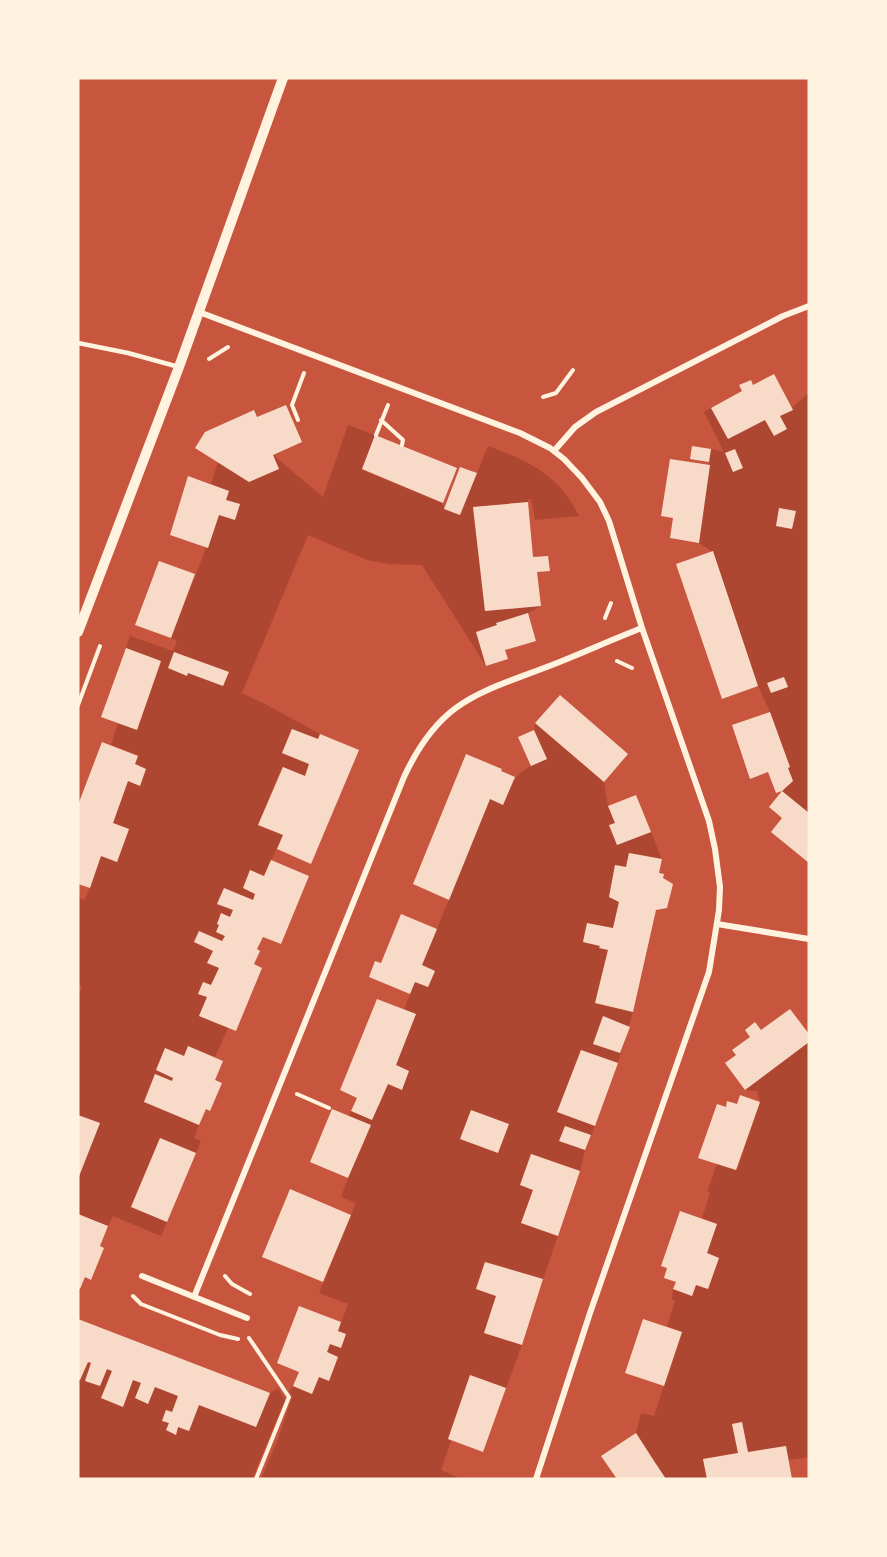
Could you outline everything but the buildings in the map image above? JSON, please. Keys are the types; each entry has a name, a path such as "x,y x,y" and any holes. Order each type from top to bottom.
{"street":[{"path":"79,627 179,367 283,78"},
{"path":"554,451 575,427 604,408 783,316 809,306"},
{"path":"199,312 520,433 554,451 582,478 600,502 609,521 642,628 711,830 720,881 717,924 710,967 536,1479"},
{"path":"194,1297 404,777 424,739 445,715 469,698 642,628"},
{"path":"717,924 809,939"},
{"path":"142,1276 247,1318"}],"lane":[{"path":"78,343 128,353 179,367"}],"path":[{"path":"206,362 220,351 233,346"},
{"path":"298,420 292,406 294,398 304,370 312,373"},
{"path":"543,398 556,393 573,370"},
{"path":"376,435 389,402 399,406"},
{"path":"381,420 403,440 402,446"},
{"path":"601,623 609,609 612,595"},
{"path":"78,705 100,643"},
{"path":"612,660 625,664 638,673"},
{"path":"293,1093 330,1108"},
{"path":"224,1270 229,1282 255,1297"},
{"path":"130,1290 134,1299 141,1304 220,1335 240,1340 248,1334 289,1397 256,1479"}],"shaded area":[{"path":"809,393 809,813 782,791 793,781 788,768 790,767 758,686 713,552 699,543 711,449 724,452 704,412 711,408 728,439 765,420 774,436 780,416"},
{"path":"348,425 375,435 362,470 443,503 444,509 460,515 488,446 517,457 552,479 562,489 579,516 535,520 531,499 528,499 528,502 473,507 485,611 541,606 476,632 486,666 422,565 389,564 367,560 308,535 242,693 320,734 318,739 291,729 282,753 309,764 305,776 282,767 258,825 283,835 264,876 250,870 243,888 255,894 253,900 224,888 218,903 233,910 230,917 221,913 216,932 225,936 222,941 199,931 194,942 213,951 208,963 219,968 211,985 203,982 198,994 207,997 199,1016 228,1028 215,1057 188,1046 184,1056 165,1048 156,1070 173,1078 172,1081 155,1074 144,1101 199,1125 194,1138 201,1141 196,1153 160,1138 131,1206 167,1222 161,1236 113,1216 108,1226 78,1214 78,997 82,987 78,985 78,918 80,913 78,912 78,898 85,900 101,856 117,862 129,829 113,823 128,781 140,786 146,769 135,764 138,755 111,745 118,723 137,730 161,662 126,648 130,636 173,651 177,641 171,638 219,515 239,504 226,500 229,491 211,484 218,462 249,482 279,469 273,455 323,497"},
{"path":"535,723 604,782 608,806 615,823 609,826 617,845 651,832 662,859 629,853 626,867 615,866 609,897 619,902 611,937 585,932 583,942 608,950 595,1003 633,1012 618,1063 581,1050 558,1112 595,1126 585,1150 580,1171 532,1154 521,1185 533,1190 521,1223 558,1236 543,1279 485,1262 476,1289 496,1296 484,1333 522,1345 506,1388 470,1375 448,1439 451,1441 441,1470 461,1479 261,1479 292,1397 289,1391 293,1386 312,1394 319,1377 329,1380 338,1357 327,1352 330,1344 341,1348 346,1335 338,1331 348,1304 319,1293 356,1203 341,1197 348,1178 349,1116 357,1098 379,1106 388,1084 402,1089 409,1071 396,1065 416,1014 404,1009 415,982 428,987 435,971 422,965 490,799 503,804 518,775 547,759 534,730"},
{"path":"809,1042 809,1457 789,1460 785,1446 748,1452 742,1422 732,1424 738,1453 703,1459 707,1479 666,1479 636,1433 641,1413 654,1416 682,1332 667,1326 675,1301 672,1300 673,1289 692,1296 696,1285 708,1289 719,1258 707,1253 717,1224 702,1218 710,1193 707,1192 717,1164 737,1170 760,1102 757,1091 745,1090"},
{"path":"88,1362 91,1363 85,1381 100,1386 107,1369 112,1371 101,1398 123,1407 133,1380 141,1383 135,1398 148,1404 155,1387 178,1396 172,1412 166,1410 162,1420 169,1423 166,1430 176,1434 178,1427 189,1431 199,1405 256,1427 270,1393 278,1388 285,1400 252,1479 78,1479 78,1379 80,1380"}]}
